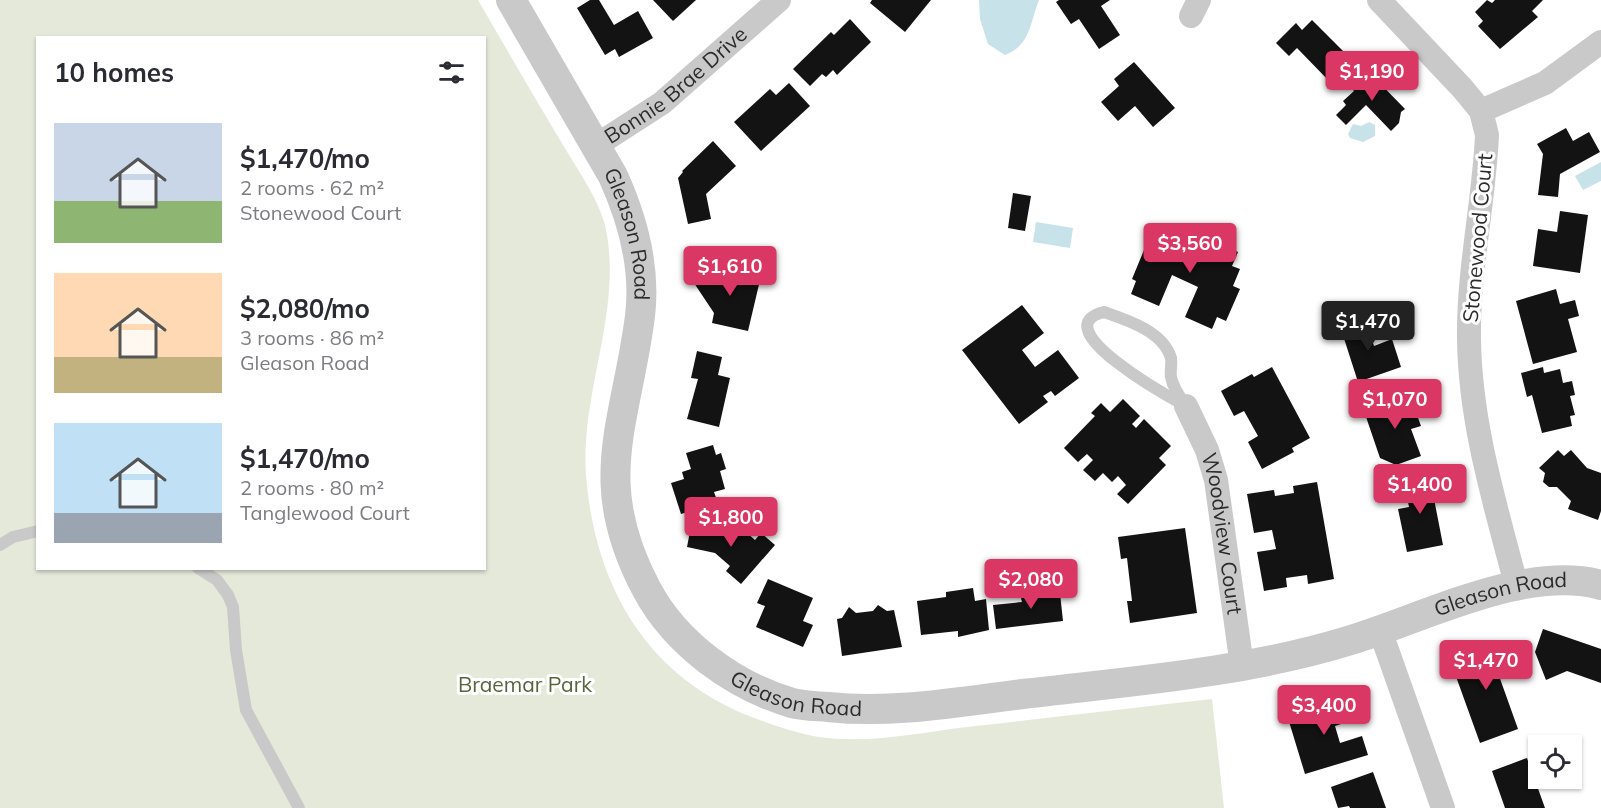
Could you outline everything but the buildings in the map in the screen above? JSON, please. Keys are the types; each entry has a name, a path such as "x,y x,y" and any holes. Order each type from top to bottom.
{"street":[{"name":"Gleason Road","path":"511,0 597,145 626,203 635,236 641,276 640,315 619,418 614,464 616,508 628,551 649,594 675,630 710,662 748,685 794,703 892,710 1242,666 1304,653 1516,584 1557,578 1601,585"},
{"name":"Bonnie Brae Drive","path":"597,145 662,104 779,0"},
{"name":"Stonewood Court","path":"1379,0 1481,111 1487,135 1471,283 1469,340 1473,397 1492,497 1516,584"},
{"path":"1481,111 1545,83 1601,42"},
{"name":"Woodview Court","path":"1186,406 1208,450 1216,480 1242,666"},
{"path":"1380,630 1443,808"}],"lane":[{"path":"1104,312 1133,322 1159,339 1167,348 1172,361 1171,376 1186,406 1159,392 1112,359 1087,331 1088,321 1094,314 1104,312"},
{"path":"0,545 13,537 36,531"},
{"path":"201,570 217,580 228,595 233,607 236,650 246,710 299,808"}],"green space":[{"name":"Braemar Park","path":"0,0 478,0 587,184 605,225 609,256 609,288 606,319 589,412 586,475 591,516 601,555 615,591 634,624 657,654 686,680 719,702 788,730 837,739 893,737 1212,699 1224,808 0,808"}],"water":[{"path":"979,0 1039,0 1025,39 1014,51 1005,55 988,44 980,19"},
{"path":"1369,122 1375,125 1375,136 1363,142 1350,138 1348,134 1353,124 1361,126"},
{"path":"1601,162 1601,181 1583,190 1575,176"},
{"path":"1036,222 1073,228 1070,248 1033,242"}]}
